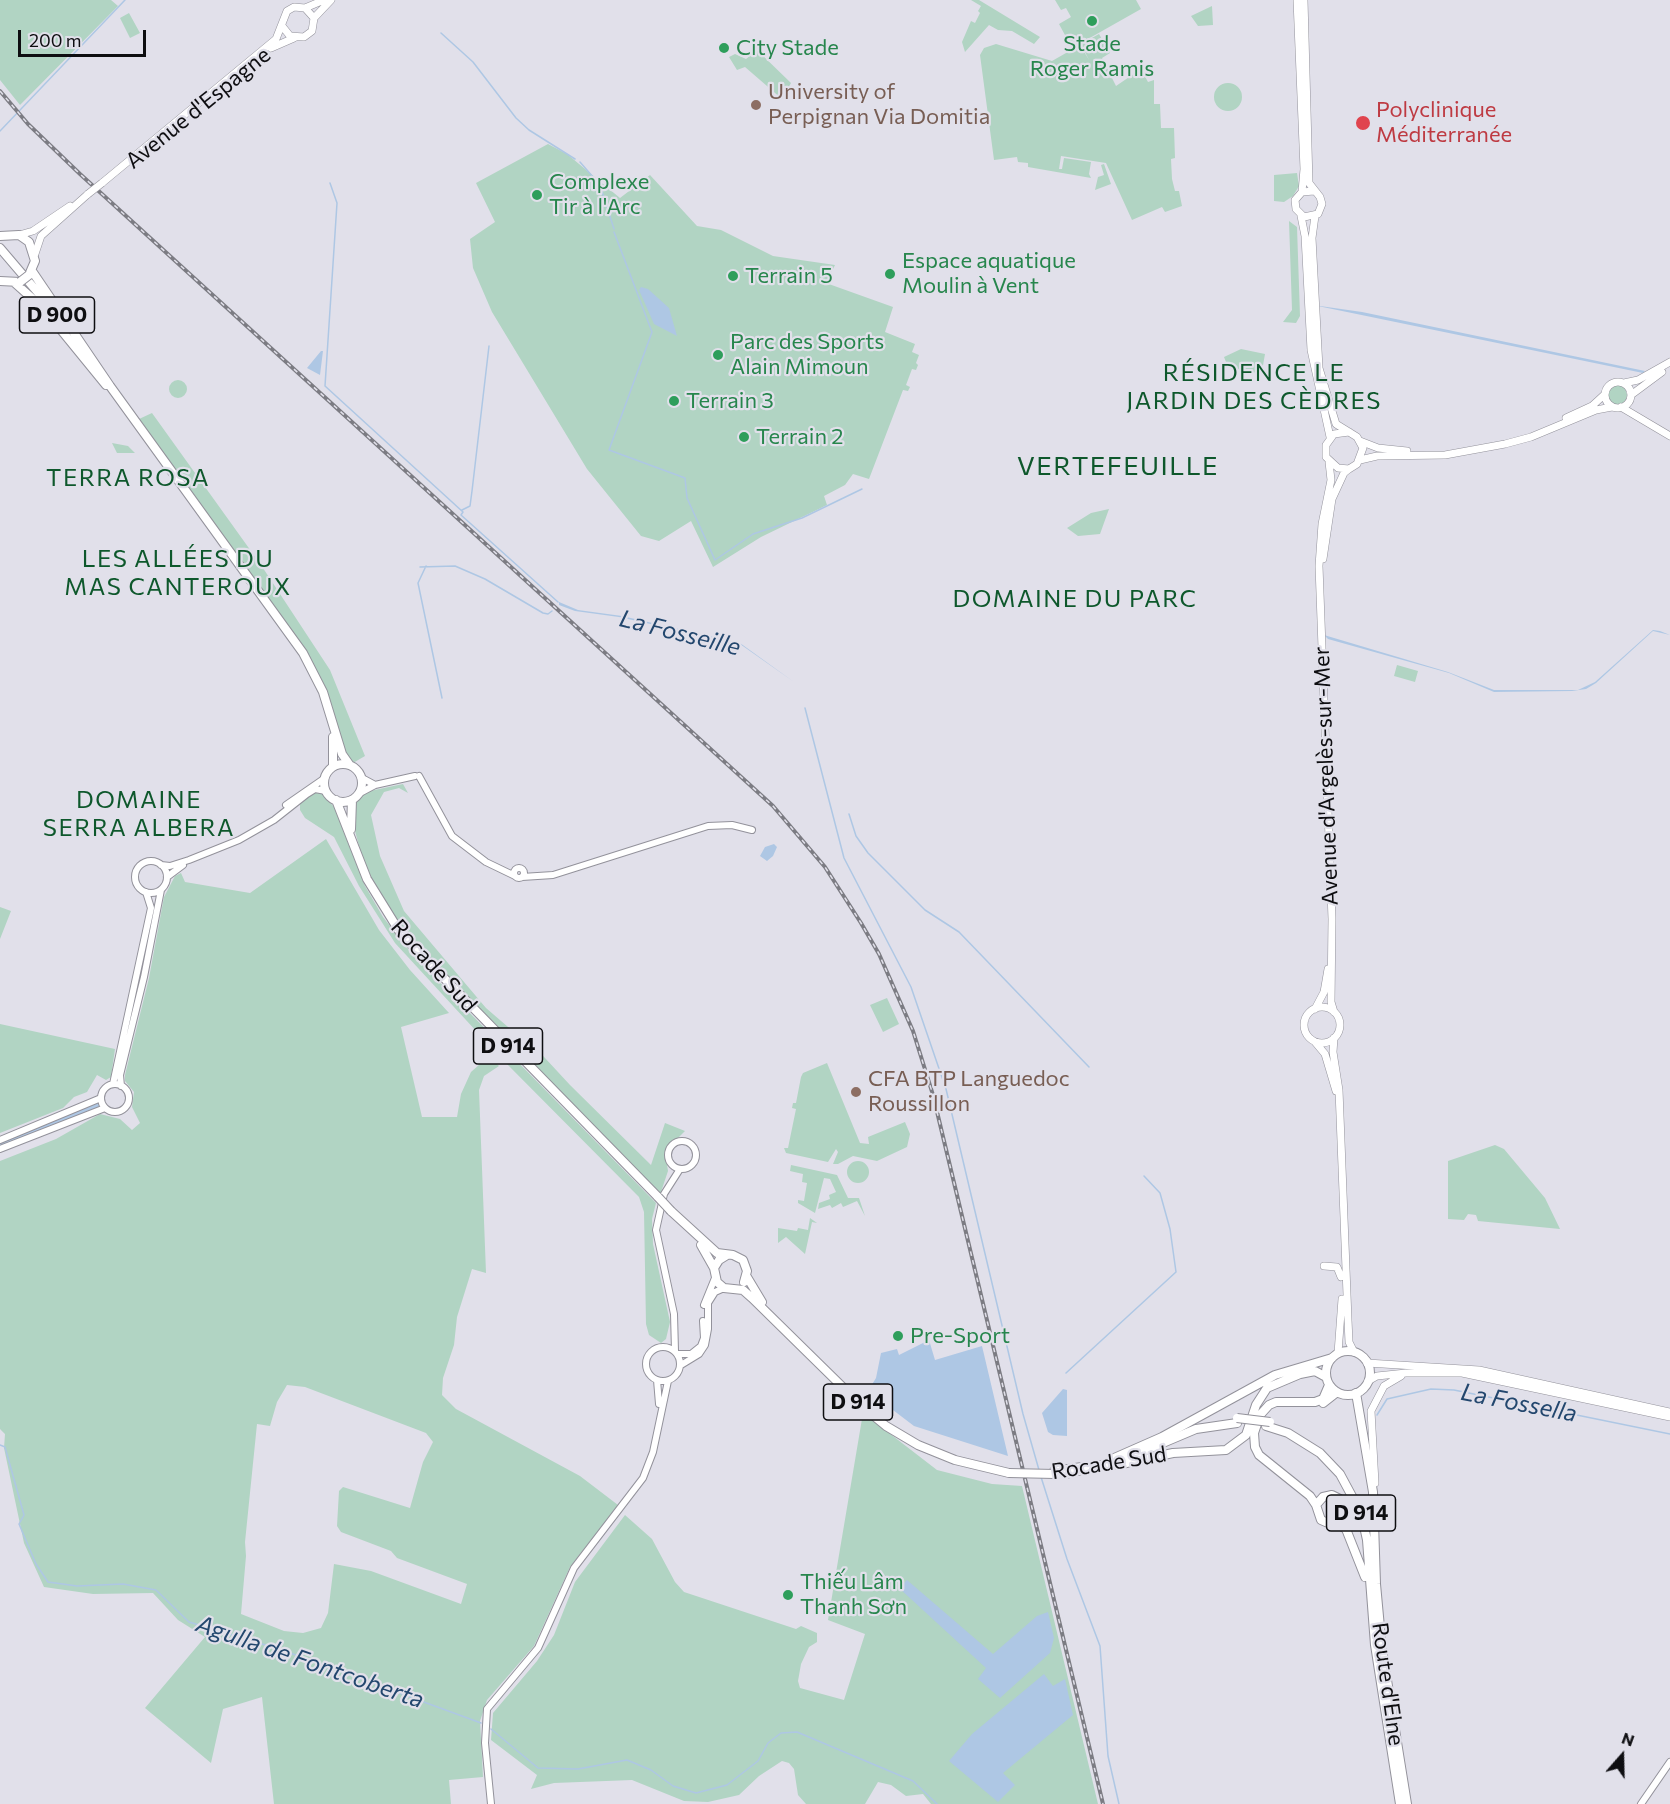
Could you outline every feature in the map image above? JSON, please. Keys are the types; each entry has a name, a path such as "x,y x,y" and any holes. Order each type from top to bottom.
{"main road":[{"path":"324,0 305,8 294,7 287,11 282,26 294,38 309,34 313,28 314,18 331,0"},
{"path":"1297,0 1304,169 1302,192 1295,203 1301,216 1305,236 1311,350 1330,437 1325,449 1329,462 1338,468 1349,469 1369,456 1445,455 1483,449 1531,437 1596,410 1612,407 1621,407 1670,436"},
{"path":"1304,0 1309,183 1320,197 1322,204 1315,216 1312,238 1319,368 1336,424 1370,446 1399,451 1472,447 1530,433 1557,423 1592,406 1604,395 1612,382 1624,383 1638,380 1670,364"},
{"path":"305,8 314,18"},
{"name":"Avenue d'Espagne","path":"35,254 41,236 87,195 276,39 282,26"},
{"name":"Avenue d'Espagne","path":"103,182 122,170 264,54 294,38"},
{"path":"1302,192 1314,191"},
{"name":"Avenue d'Espagne","path":"19,235 33,231 87,195"},
{"path":"1301,216 1315,216"},
{"path":"0,281 17,282 30,273 35,254 29,242 19,235 1,235"},
{"name":"D 900","path":"0,250 109,386"},
{"path":"30,273 139,429 303,653 319,681 331,719 342,754 349,764 357,769 362,778 360,793 352,800 336,800 326,791 325,778 333,766 331,719"},
{"path":"17,282 44,309 109,386"},
{"path":"1621,407 1638,387 1670,364"},
{"path":"1624,383 1629,388 1630,408 1637,415"},
{"path":"1604,395 1612,407"},
{"path":"1330,437 1339,432 1349,432"},
{"path":"1360,441 1363,452 1360,460"},
{"name":"Avenue d'Argelès-sur-Mer","path":"1329,462 1331,480 1320,547 1320,596 1331,1002 1334,1012"},
{"name":"Avenue d'Argelès-sur-Mer","path":"1320,596 1330,508 1344,473 1349,469"},
{"path":"333,766 349,764"},
{"name":"D 914","path":"336,800 352,841"},
{"name":"D 914","path":"352,800 352,841"},
{"name":"Rocade Sud","path":"352,841 367,879 382,906 414,950 690,1230 717,1253 727,1255"},
{"name":"Avenue d'Argelès-sur-Mer","path":"1315,1009 1324,992 1331,956"},
{"path":"1339,1101 1325,1054 1306,1035 1304,1024 1307,1015 1315,1009 1324,1007 1334,1012 1340,1025 1334,1038 1333,1052 1339,1101 1344,1267 1349,1342 1354,1352 1367,1364 1479,1370 1670,1412"},
{"path":"1315,1042 1327,1042 1334,1038"},
{"name":"Rocade Sud","path":"690,1230 714,1268"},
{"path":"727,1255 743,1260 747,1277 742,1284 729,1288 715,1278 714,1268 719,1260 727,1255"},
{"path":"1324,1266 1335,1266 1341,1271 1342,1316"},
{"path":"1344,1267 1342,1316 1335,1355 1327,1367 1328,1381 1337,1392 1356,1393 1377,1376 1406,1373 1462,1373 1670,1417"},
{"name":"Rocade Sud","path":"747,1277 766,1306 841,1382 888,1423 919,1442 956,1458 1009,1471"},
{"name":"Rocade Sud","path":"729,1288 743,1290 863,1407 886,1426 918,1445 955,1460 1009,1471 1066,1474 1173,1453 1226,1450 1246,1435 1256,1405 1267,1388 1278,1381 1307,1372 1321,1372 1328,1381"},
{"path":"1335,1355 1354,1352"},
{"name":"Rocade Sud","path":"1055,1472 1116,1458 1162,1437 1275,1375 1335,1355"},
{"path":"1367,1364 1368,1381"},
{"path":"1373,1492 1375,1482 1371,1411 1384,1386 1406,1373"},
{"name":"D 914","path":"1317,1505 1305,1492 1259,1455 1254,1433 1260,1415 1269,1405 1276,1401 1315,1402 1323,1399 1328,1381"},
{"name":"D 914","path":"1323,1497 1302,1485 1263,1454 1257,1436 1261,1422 1271,1409 1285,1406 1314,1406 1337,1392"},
{"path":"1356,1393 1373,1492 1375,1563"},
{"name":"D 914","path":"1066,1474 1125,1459 1196,1429 1237,1420"},
{"name":"D 914","path":"1162,1437 1197,1424 1237,1420 1268,1424 1307,1438 1342,1468 1364,1506 1375,1563"},
{"name":"D 914","path":"1268,1424 1288,1433 1320,1453 1340,1474 1356,1501 1367,1540 1375,1645"},
{"path":"1334,1522 1341,1517 1342,1503 1332,1495 1323,1497 1317,1505 1318,1516 1321,1520 1334,1522 1346,1529 1365,1574 1375,1645"},
{"name":"Route d'Elne","path":"1375,1563 1382,1649 1407,1804"},
{"name":"Route d'Elne","path":"1375,1645 1400,1804"}],"street":[{"path":"360,793 375,785 417,776 452,836 503,871 514,873 520,868 523,874 539,876 553,875 708,826 732,825 750,832"},
{"path":"254,831 308,787 325,778"},
{"path":"362,778 375,785"},
{"path":"113,1084 151,908 146,892 137,882 139,868 147,862 170,866 189,860 274,820 315,789 326,791"},
{"path":"122,1086 120,1075 144,977 161,890 167,878 189,860"},
{"path":"161,865 167,878"},
{"path":"146,892 161,890"},
{"path":"113,1084 122,1086 128,1092 126,1106 114,1112 105,1108 101,1098 103,1090 113,1084"},
{"path":"0,1140 101,1098"},
{"path":"0,1149 105,1108"},
{"path":"671,1180 671,1164 667,1156 669,1147 677,1141 686,1141 694,1148 695,1158 691,1166 680,1169 671,1180 658,1211 656,1230 681,1365"},
{"path":"671,1164 680,1169"},
{"path":"663,1346 677,1353 691,1354 701,1346 704,1331 704,1302 715,1278"},
{"path":"675,1323 672,1335 663,1346 653,1350 646,1359 648,1373 657,1380 668,1381 677,1375 681,1365 699,1354 705,1345 708,1329 708,1303 715,1292 729,1288"},
{"path":"657,1380 659,1413"},
{"path":"490,1804 485,1743 487,1709 538,1648 548,1631 573,1568 643,1478 653,1452 659,1413 668,1381"},
{"path":"1641,1804 1670,1762"}],"green space":[{"path":"0,0 111,0 118,6 20,105 0,80"},
{"path":"971,0 979,0 1040,37 1034,44 1012,31 998,30 989,25 965,52 962,42 971,21 975,23 981,6"},
{"name":"Stade Roger Ramis","path":"1055,0 1136,0 1141,9 1072,48 1059,24 1071,17 1066,8 1061,10"},
{"path":"1212,6 1213,25 1198,26 1191,16"},
{"path":"129,13 140,33 130,38 120,18"},
{"path":"1099,34 1110,53 1102,58 1116,86 1141,69 1148,82 1154,80 1154,104 1160,104 1161,128 1174,128 1175,158 1171,159 1172,179 1175,191 1179,191 1182,206 1165,212 1162,207 1132,220 1106,163 1061,156 1059,169 1062,169 1064,158 1091,162 1089,174 1091,178 1028,167 1028,163 1018,162 1017,157 994,160 980,55 984,48 996,44 1052,61 1080,45 1089,60 1081,44"},
{"path":"757,50 791,83 782,99 745,67 737,70 729,57 735,54 746,59"},
{"path":"1228,83 1238,87 1242,97 1238,107 1228,111 1218,107 1214,97 1218,87"},
{"name":"Parc des Sports Alain Mimoun","path":"548,144 567,154 620,198 650,175 697,226 721,230 773,256 835,265 826,283 893,307 885,332 915,344 912,352 919,355 916,363 918,365 916,370 912,369 906,385 910,387 908,391 903,390 869,479 853,474 845,485 824,496 827,505 761,537 713,567 691,521 659,541 641,536 587,469 492,312 473,268 470,239 495,222 476,183"},
{"path":"1104,164 1111,184 1095,190 1098,177 1104,175 1101,165"},
{"path":"1297,173 1299,186 1293,196 1284,202 1274,201 1274,175"},
{"path":"1289,221 1297,227 1300,316 1296,323 1283,322 1292,310"},
{"path":"1241,349 1265,354 1262,371 1257,373 1228,367 1224,357"},
{"path":"178,380 184,383 187,389 184,395 178,398 172,395 169,389 172,383"},
{"path":"1617,385 1624,388 1627,395 1624,402 1617,405 1610,402 1607,395 1610,388"},
{"path":"152,413 261,565 330,670 365,756 353,763 343,747 332,706 311,659 139,419"},
{"path":"112,443 128,446 135,453 117,453"},
{"path":"1109,509 1100,534 1078,536 1067,528 1091,513"},
{"path":"1397,665 1418,671 1415,682 1394,676"},
{"path":"403,784 408,793 399,788 384,792 371,815 380,856 404,911 486,1008 515,1033 520,1031 570,1085 651,1165 665,1123 685,1131 665,1151 668,1171 660,1195 406,934 375,887 355,831 356,803 365,792"},
{"path":"315,791 322,793 334,807 365,886 383,917 413,955 656,1203 652,1219 653,1244 670,1322 666,1339 661,1343 649,1335 646,1324 644,1212 639,1197 501,1058 395,943 359,886 334,837 305,818 300,810 300,803"},
{"path":"326,839 379,930 410,970 449,1013 401,1027 422,1117 457,1117 461,1094 471,1072 489,1056 499,1066 484,1076 479,1090 486,1273 472,1269 457,1317 454,1345 443,1378 442,1395 456,1409 580,1476 618,1505 570,1567 534,1646 487,1700 480,1721 483,1777 449,1780 451,1804 274,1804 262,1697 223,1709 211,1763 145,1708 205,1637 178,1620 153,1593 93,1594 44,1587 24,1543 4,1448 5,1434 0,1429 0,1161 56,1139 100,1114 120,1119 132,1130 140,1123 132,1107 134,1092 125,1081 125,1075 149,978 164,897 175,876 181,873 185,882 250,893","holes":["287,1385 305,1387 426,1433 433,1442 423,1462 410,1508 343,1487 339,1491 337,1526 341,1532 391,1551 397,1558 467,1584 461,1604 371,1571 334,1564 328,1613 321,1628 303,1633 284,1631 241,1614 245,1542 257,1424 270,1426 277,1402"]},
{"path":"0,907 11,911 0,939"},
{"path":"887,998 899,1024 883,1032 870,1005"},
{"path":"0,1024 115,1049 111,1077 106,1080 97,1075 87,1092 74,1097 63,1108 0,1133"},
{"path":"827,1063 860,1143 869,1144 868,1137 905,1122 910,1134 907,1147 877,1161 853,1156 838,1164 833,1164 838,1152 836,1149 828,1162 786,1153 784,1148 788,1148 796,1109 792,1108 793,1103 796,1103 801,1077 803,1073"},
{"path":"1495,1145 1504,1149 1545,1198 1560,1229 1478,1221 1476,1215 1468,1214 1464,1220 1448,1219 1448,1161"},
{"path":"858,1161 866,1164 869,1172 866,1180 858,1183 850,1180 847,1172 850,1164"},
{"path":"791,1165 837,1175 848,1198 859,1198 865,1216 857,1201 843,1207 841,1203 832,1208 830,1205 818,1209 819,1203 830,1199 829,1195 836,1192 830,1179 824,1178 815,1213 798,1203 798,1200 804,1201 807,1183 802,1182 803,1174 790,1171"},
{"path":"810,1218 817,1223 812,1222 805,1254 786,1237 778,1243 778,1228 808,1230"},
{"path":"863,1413 937,1470 992,1484 1022,1486 1098,1804 931,1804 923,1794 906,1796 891,1785 878,1782 865,1804 806,1804 798,1795 794,1769 789,1763 782,1761 759,1776 739,1795 708,1802 684,1801 632,1780 554,1783 531,1789 537,1775 491,1740 493,1713 537,1661 554,1635 575,1582 625,1515 652,1539 675,1582 684,1592 796,1629 801,1626 817,1633 817,1642 809,1647 801,1664 798,1681 800,1688 844,1700 865,1634 828,1620"}],"water":[{"path":"641,287 648,289 669,308 677,336 654,324 639,290"},
{"path":"1313,305 1362,312 1645,371 1643,373"},
{"path":"323,351 320,375 307,368"},
{"path":"559,602 578,610 622,616 740,643 794,682 740,644 619,617 575,611 559,605"},
{"path":"1653,630 1670,635 1653,631 1596,683 1586,689 1572,691 1494,692 1449,673 1328,639 1324,635 1448,672 1494,690 1578,690 1595,682"},
{"path":"774,844 777,847 773,856 767,861 760,856 765,847"},
{"path":"97,1101 100,1107 0,1147 0,1141"},
{"path":"929,1340 935,1360 982,1346 1008,1456 914,1426 868,1391 876,1378 881,1353 897,1349 899,1355"},
{"path":"1063,1389 1067,1390 1067,1436 1053,1435 1048,1432 1042,1413"},
{"path":"907,1580 993,1654 1037,1616 1048,1612 1054,1638 1050,1653 1000,1698 978,1679 986,1668 899,1588"},
{"path":"1044,1674 1053,1686 1065,1679 1073,1715 1003,1773 1015,1785 998,1802 949,1761 972,1734"}],"waterway":[{"path":"0,131 125,0"},
{"path":"441,33 473,62 516,118 529,130 575,159"},
{"path":"580,162 600,185 614,229"},
{"path":"330,183 337,203 325,386 463,512 461,515 558,602"},
{"path":"614,232 652,332 609,450 685,478 687,498 715,560 753,534 802,518 862,489"},
{"path":"462,510 470,506 489,346"},
{"path":"426,566 418,583 442,698"},
{"name":"La Fosseille","path":"420,567 455,566 485,579 543,613 548,614 552,611"},
{"path":"805,708 844,858 911,987 946,1089 1023,1414 1039,1470"},
{"path":"849,814 856,836 868,853 925,910 959,932 1089,1067"},
{"path":"1066,1373 1176,1272 1170,1229 1160,1193 1144,1176"},
{"name":"La Fossella","path":"1377,1415 1387,1399 1431,1389 1454,1390 1670,1434"},
{"name":"Agulla de Fontcoberta","path":"0,1445 5,1447 24,1515 19,1524 36,1564 48,1582 77,1586 123,1584 156,1590 189,1622 282,1650 481,1723"},
{"path":"1041,1477 1067,1559 1100,1646 1108,1756 1119,1804"},
{"name":"Agulla de Fontcoberta","path":"491,1729 538,1768 578,1769 627,1760 651,1770 673,1786 696,1793 727,1785 758,1761 768,1743 781,1733 797,1732 913,1781 937,1804"}],"railway":[{"path":"0,91 28,124 80,174 773,806 825,867 879,954 913,1031 933,1095 1103,1804"}],"place":[{"name":"Stade Roger Ramis","path":"1092,21"},
{"name":"City Stade","path":"724,48"},
{"name":"University of Perpignan Via Domitia","path":"756,105"},
{"name":"Polyclinique Méditerranée","path":"1363,123"},
{"name":"Complexe Tir à l'Arc","path":"537,195"},
{"name":"Espace aquatique Moulin à Vent","path":"890,274"},
{"name":"Terrain 5","path":"733,276"},
{"name":"Parc des Sports Alain Mimoun","path":"718,355"},
{"name":"Terrain 3","path":"674,401"},
{"name":"Terrain 2","path":"744,437"},
{"name":"CFA BTP Languedoc Roussillon","path":"856,1092"},
{"name":"Pre-Sport","path":"898,1336"},
{"name":"Thiếu Lâm Thanh Sơn","path":"788,1595"}],"district":[{"name":"RÉSIDENCE LE JARDIN DES CÈDRES","path":"1254,387"},
{"name":"VERTEFEUILLE","path":"1118,466"},
{"name":"TERRA ROSA","path":"128,478"},
{"name":"LES ALLÉES DU MAS CANTEROUX","path":"178,573"},
{"name":"DOMAINE DU PARC","path":"1075,599"},
{"name":"DOMAINE SERRA ALBERA","path":"139,814"}]}
